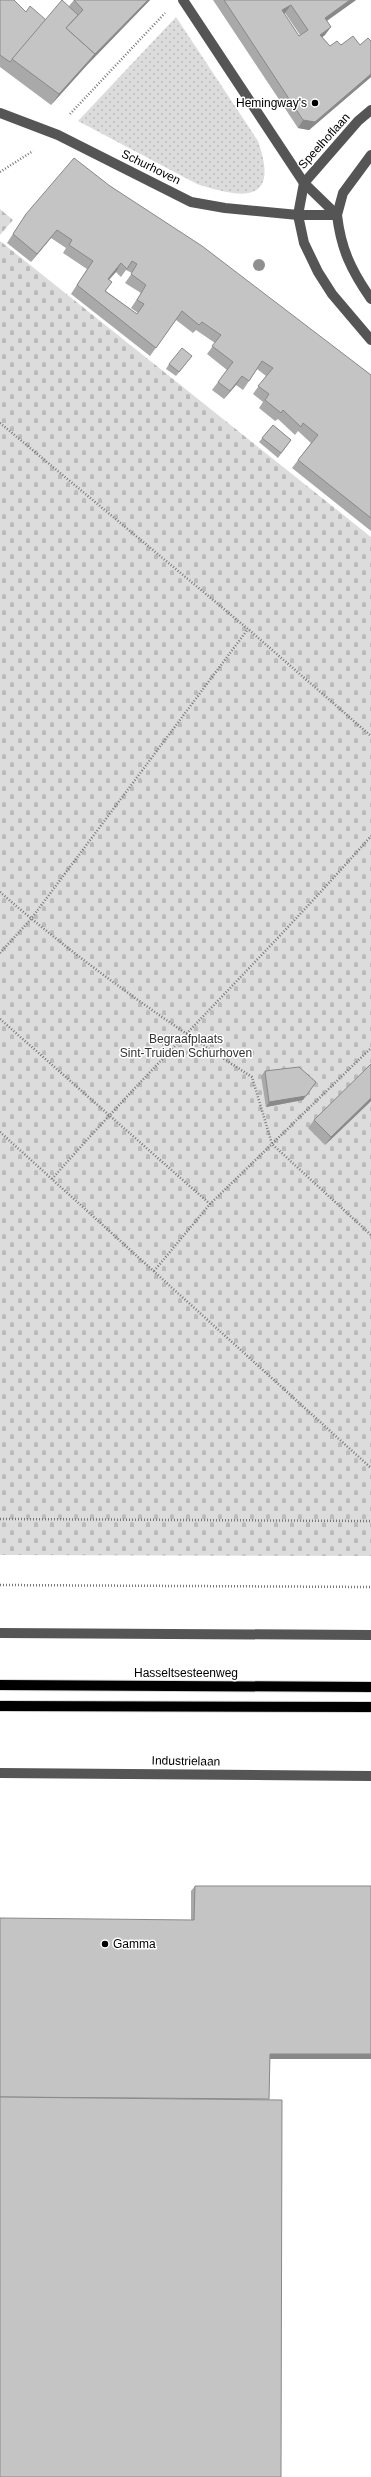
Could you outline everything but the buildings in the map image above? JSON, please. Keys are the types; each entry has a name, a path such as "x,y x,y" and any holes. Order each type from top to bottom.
{"main road":[{"name":"Hasseltsesteenweg","path":"0,1685 371,1687"},
{"path":"0,1706 371,1707"}],"street":[{"path":"183,0 304,183 337,215"},
{"name":"Speelhoflaan","path":"298,215 304,183 358,121 371,110"},
{"name":"Schurhoven","path":"0,113 58,136 191,202 225,208 298,215 337,215"},
{"path":"371,155 343,193 337,215 340,241 346,258 371,299"},
{"path":"298,215 304,243 318,272 332,294 371,340"},
{"path":"0,1633 371,1635"},
{"name":"Industrielaan","path":"0,1773 371,1776"}],"path":[{"path":"0,172 58,136 69,115 167,11"},
{"path":"0,423 248,629 371,736"},
{"path":"0,953 31,919 248,629"},
{"path":"52,1179 109,1115 187,1035 371,836"},
{"path":"0,892 31,919 187,1035 252,1077 272,1144 371,1235"},
{"path":"0,1019 210,1204"},
{"path":"154,1271 210,1204 371,1048"},
{"path":"0,1132 371,1468"},
{"path":"0,1519 371,1521"},
{"path":"0,1585 371,1587"}],"green space":[{"path":"176,17 258,141 264,162 264,176 260,186 253,192 242,194 197,184 78,121"},
{"path":"0,209 13,220 0,235"},
{"name":"Begraafplaats Sint-Truiden Schurhoven","path":"0,241 371,537 371,1556 0,1555"}],"place":[{"name":"Hemingway's","path":"315,103"},
{"name":"Gamma","path":"105,1944"}]}
